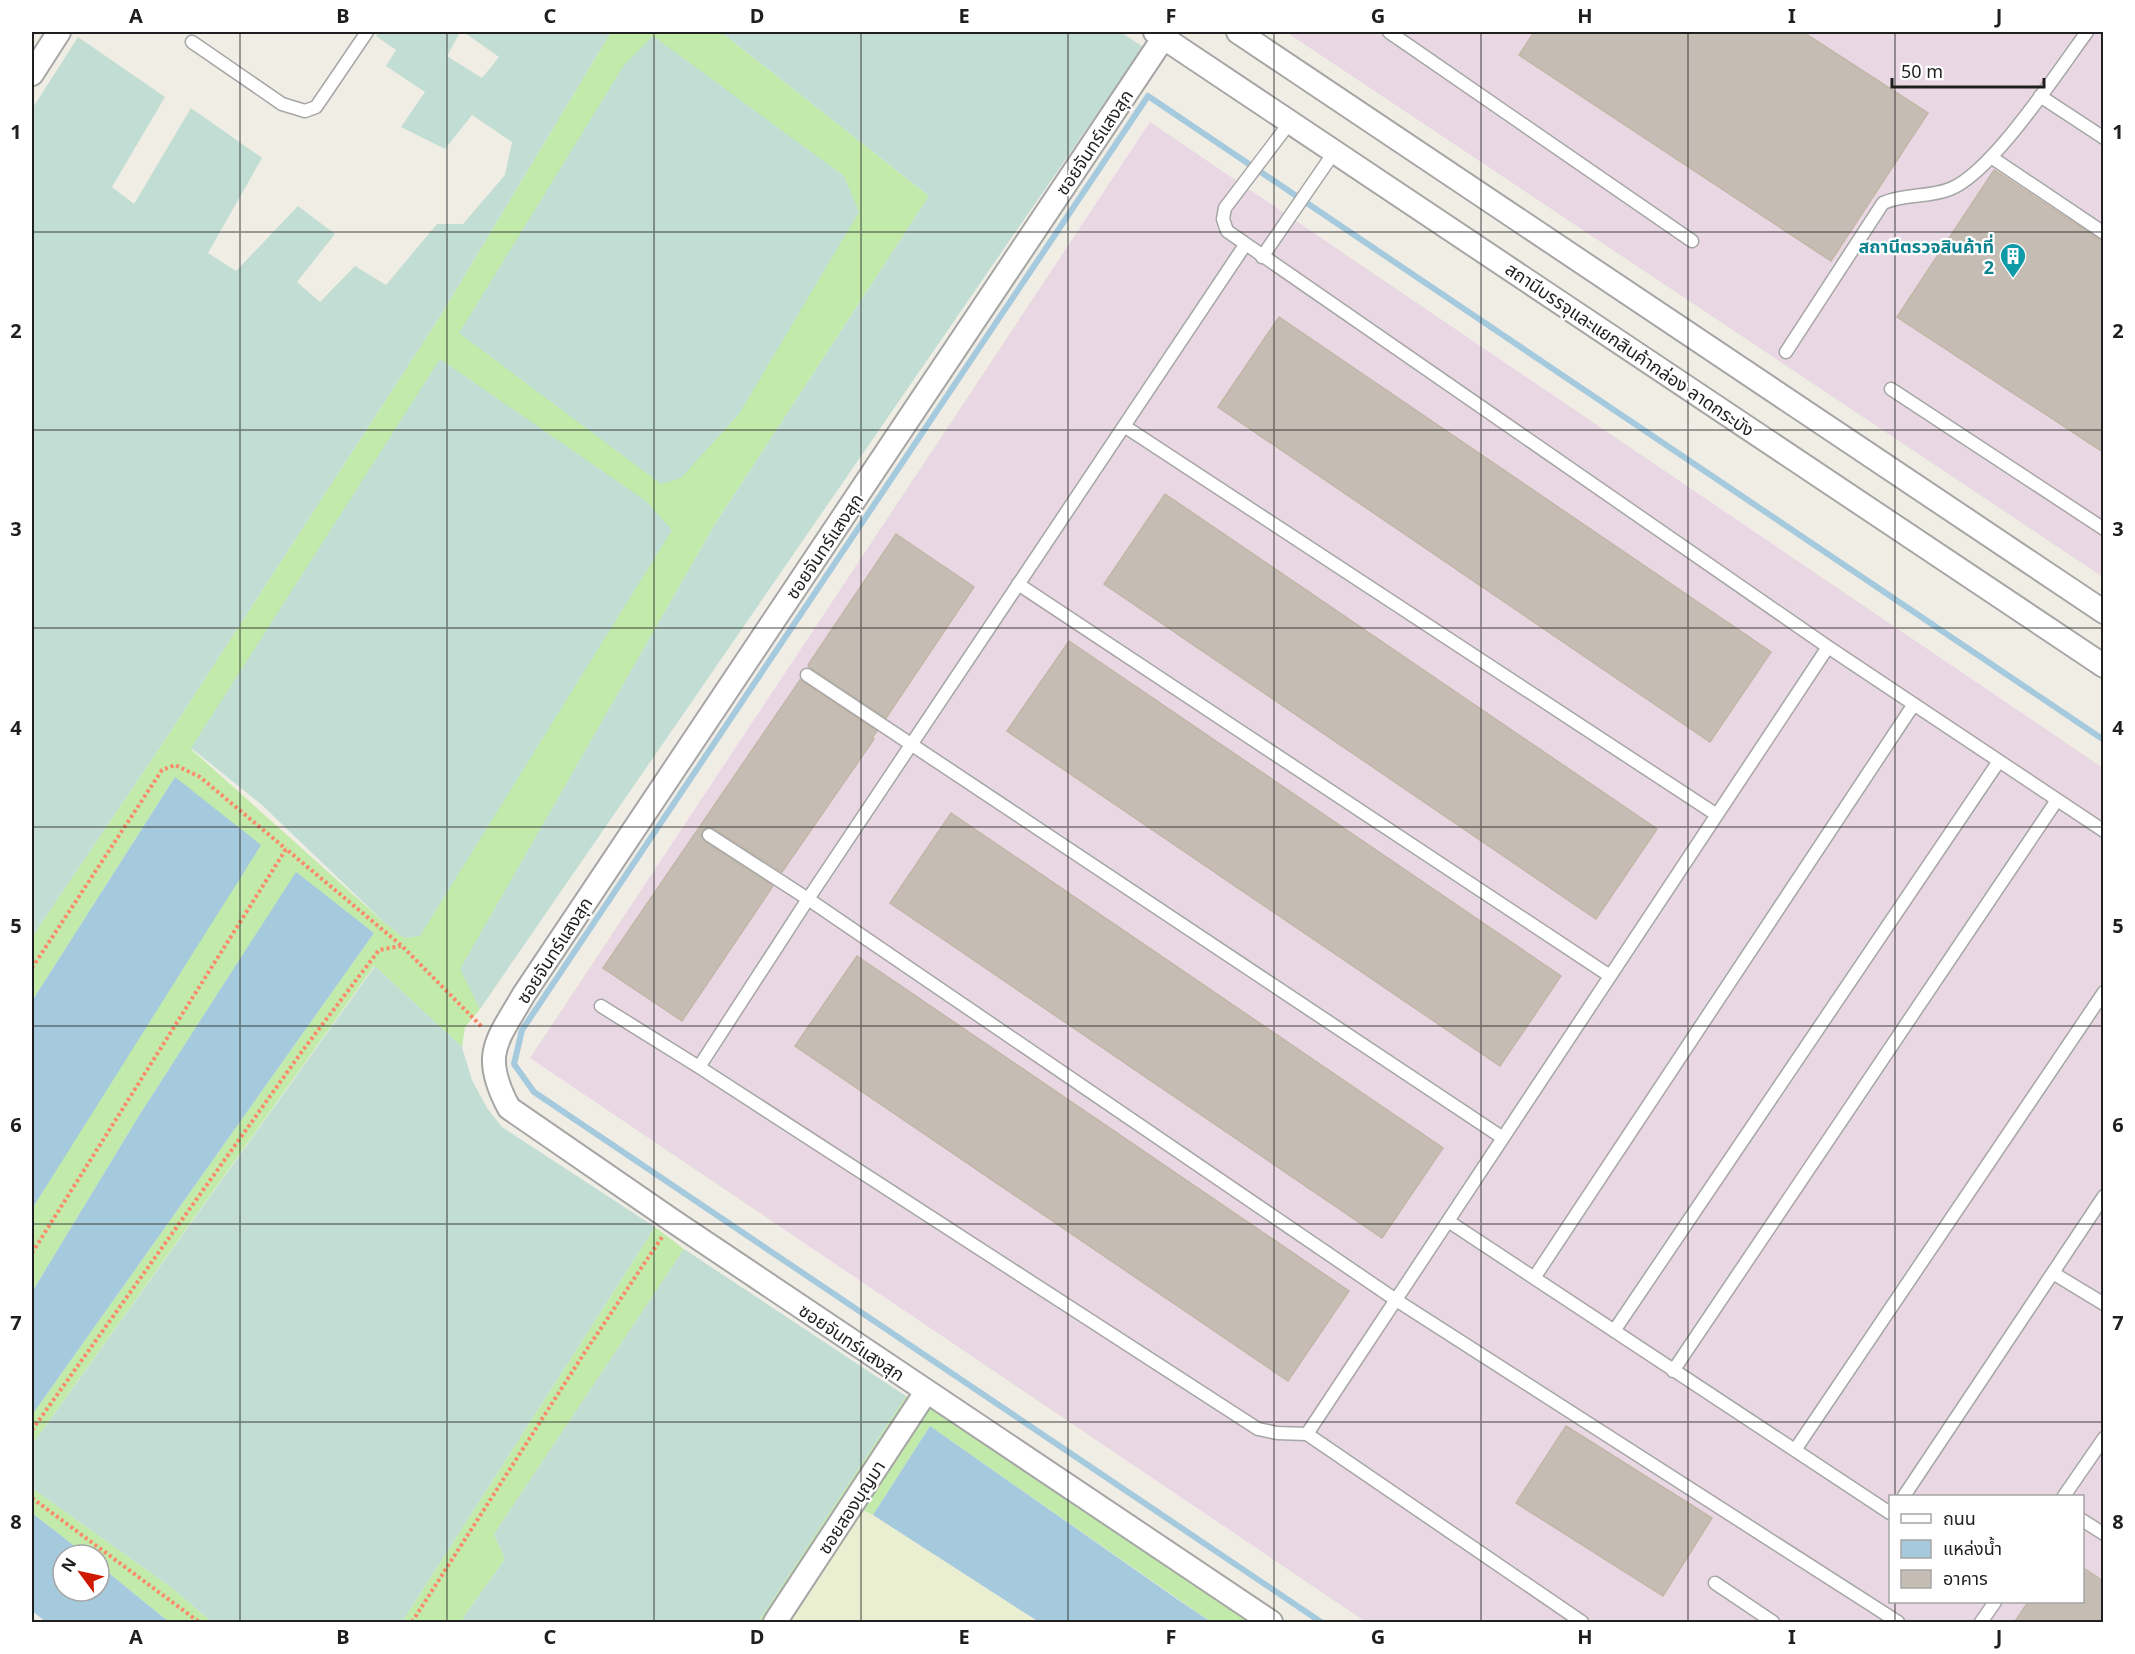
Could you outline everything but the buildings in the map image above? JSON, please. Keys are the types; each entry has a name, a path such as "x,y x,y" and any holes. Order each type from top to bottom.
{"street":[{"path":"32,74 59,32"},
{"path":"1238,32 2103,612"},
{"name":"สถานีบรรจุและแยกสินค้ากล่อง ลาดกระบัง","path":"1160,34 2103,666"},
{"name":"ซอยจันทร์แสงสุก","path":"1160,34 524,994 496,1042 493,1059 497,1086 509,1108 1271,1623"},
{"name":"ซอยสองบุญมา","path":"775,1623 926,1392"}],"lane":[{"path":"192,42 282,104 305,111 316,107 367,32"},
{"path":"1389,32 1692,240"},
{"path":"1786,352 1883,203 1896,197 1937,194 1964,182 1991,157 2087,32"},
{"path":"2040,96 2103,138"},
{"path":"1291,122 1226,208 1223,219 1227,231 1828,647 2103,831"},
{"path":"1262,256 1335,151"},
{"path":"1991,157 2103,233"},
{"path":"699,1067 808,899 1245,245"},
{"path":"1891,389 2103,529"},
{"path":"1124,426 1717,815"},
{"path":"1018,584 1610,976"},
{"path":"1307,1434 1828,647"},
{"path":"807,675 1503,1138"},
{"path":"1534,1278 1914,704"},
{"path":"1614,1330 1999,761"},
{"path":"1674,1371 2057,800"},
{"path":"709,835 808,899 1396,1300 1898,1623"},
{"path":"1796,1450 2103,992"},
{"path":"601,1006 1258,1428 1277,1433 1307,1434 1582,1623"},
{"path":"1905,1495 2103,1196"},
{"path":"1448,1221 1889,1512"},
{"path":"2053,1273 2103,1304"},
{"path":"2065,1495 2103,1438"},
{"path":"2084,1521 2103,1534"},
{"path":"1715,1583 1773,1623"},
{"path":"1981,1623 1994,1603"}],"path":[{"path":"32,968 162,770 174,765 200,777 402,946 480,1023 496,1042"},
{"path":"32,1253 286,849"},
{"path":"32,1430 303,1050 379,950 402,946"},
{"path":"412,1623 583,1355 673,1221"},
{"path":"32,1498 199,1623"}],"shaded area":[{"path":"379,32 455,32 459,34 447,56 482,78 499,57 466,32 611,32 439,318 169,734 32,937 32,109 78,37 165,97 112,187 134,204 191,108 262,158 208,253 236,271 298,206 335,234 297,282 320,302 355,266 386,285 437,224 463,224 505,175 512,142 472,115 445,149 401,127 425,92 386,66 396,50 376,36"},
{"path":"721,32 1121,32 1143,47 480,1009 460,969 715,524 929,196"},
{"path":"1286,32 2103,32 2103,577"},
{"path":"653,36 844,176 859,212 739,414 681,478 661,484 459,333 624,65"},
{"path":"1150,122 2103,768 2103,1622 1366,1622 530,1058"},
{"path":"440,359 646,501 672,530 420,936 404,938 385,923 262,805 191,748"},
{"path":"375,966 462,1047 472,1080 487,1108 502,1127 655,1227 402,1622 212,1622 172,1588 32,1488 32,1445"},
{"path":"684,1249 906,1396 758,1622 467,1622 463,1618 505,1559 494,1534"}],"green space":[{"path":"611,32 721,32 929,196 715,524 461,968 480,1009 465,1027 462,1047 374,966 32,1445 32,1415 374,933 296,873 140,1114 32,1292 32,1209 73,1142 175,777 32,1001 32,937 169,734 439,318","holes":["672,530 385,923 191,748"]},
{"path":"655,1227 684,1249 494,1534 505,1559 463,1618 467,1622 402,1622"},
{"path":"906,1396 932,1408 1253,1622 1211,1622 930,1426 873,1515 859,1508 787,1622 758,1622"},
{"path":"32,1488 109,1543 71,1543 32,1513"},
{"path":"859,1508 873,1515 1037,1622 787,1622"},
{"path":"111,1544 172,1588 212,1622 169,1622 111,1575"}],"water":[{"path":"175,777 261,845 32,1209 32,1001"},
{"path":"296,872 374,933 32,1415 32,1292 140,1114"},
{"path":"930,1426 1211,1622 1039,1622 873,1515"},
{"path":"32,1513 71,1543 51,1543 51,1603 111,1603 111,1575 169,1622 46,1622 32,1611"}],"waterway":[{"path":"1321,1622 534,1092 514,1064 522,1030 1148,96 2104,740"}],"place":[{"name":"สถานีตรวจสินค้าที่ 2","path":"2013,279"}]}
